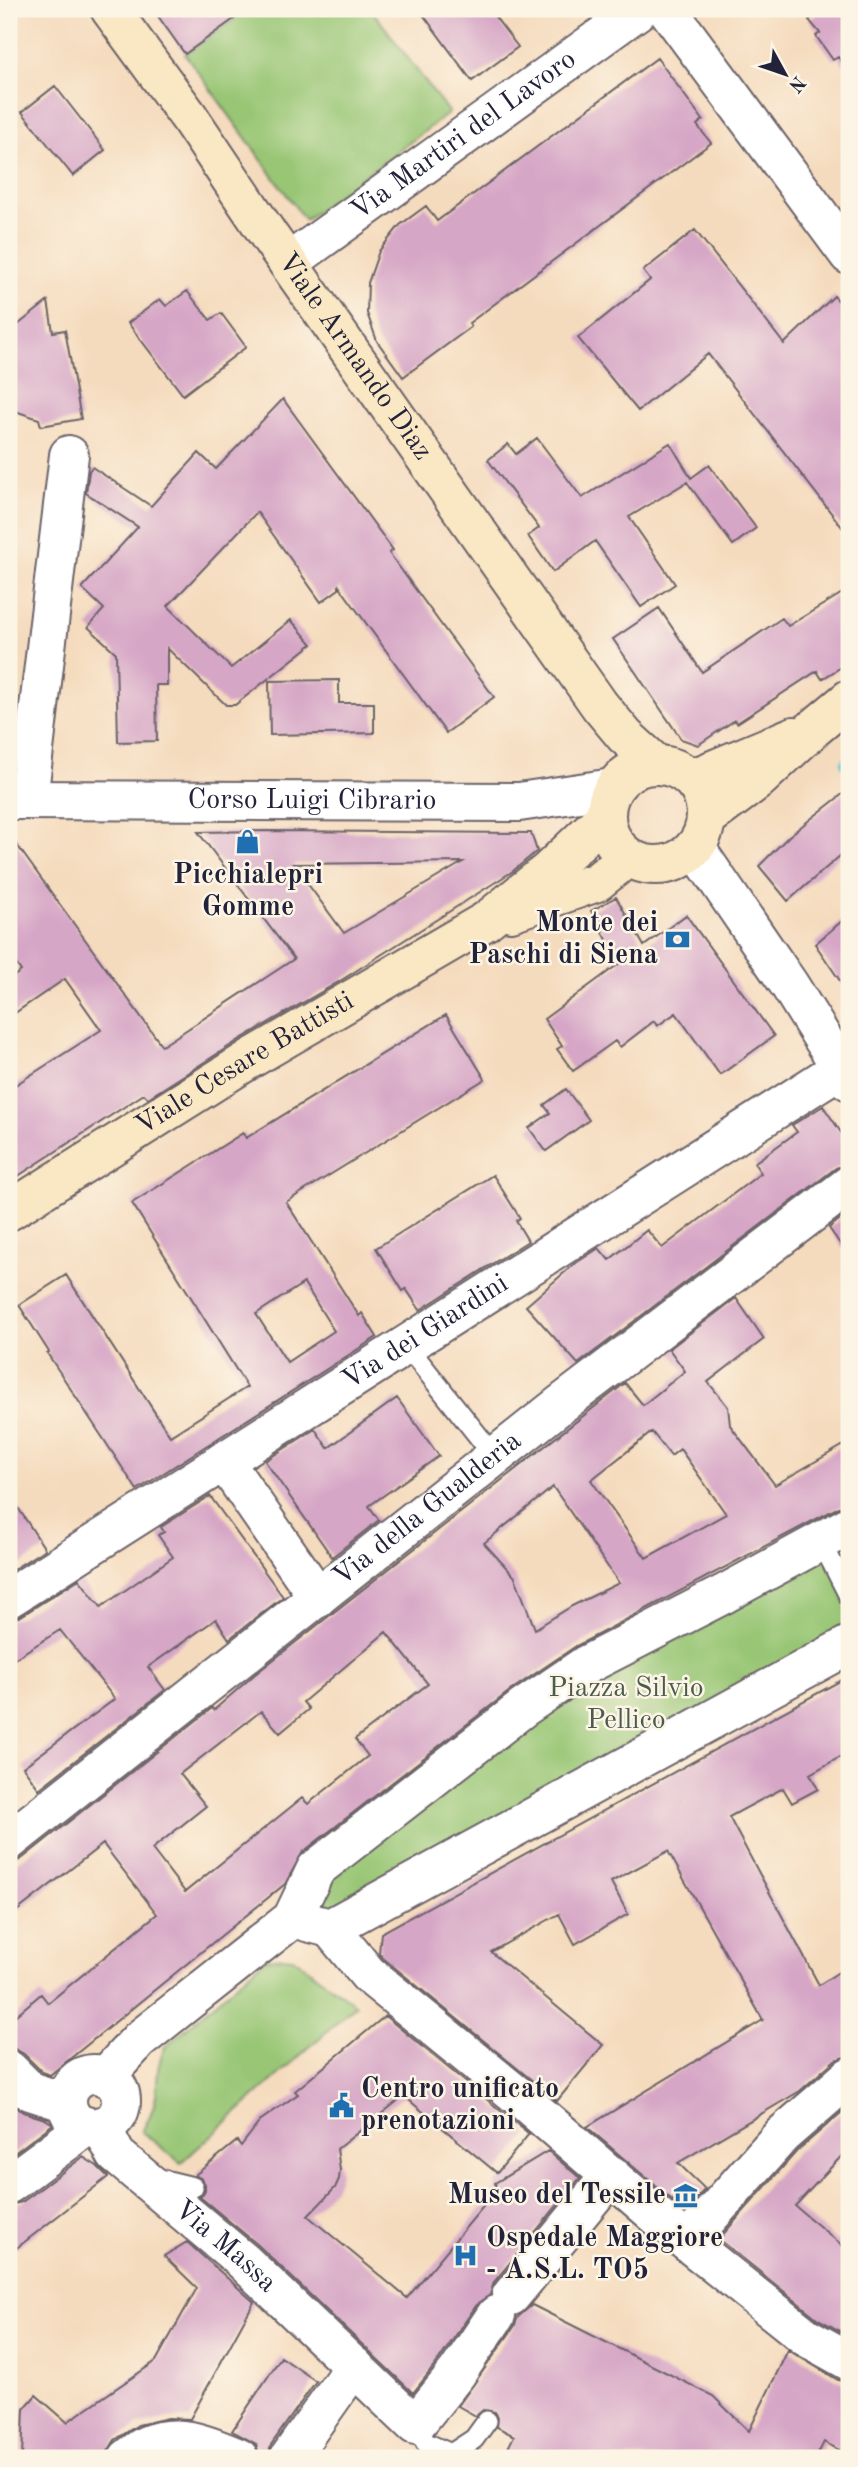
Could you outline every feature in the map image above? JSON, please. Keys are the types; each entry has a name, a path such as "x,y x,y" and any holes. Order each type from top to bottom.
{"street":[{"name":"Viale Armando Diaz","path":"110,9 189,117 288,263 600,706 625,736 674,771"},
{"name":"Via Martiri del Lavoro","path":"288,263 640,9"},
{"path":"667,9 849,255"},
{"path":"18,800 23,732 69,455"},
{"path":"813,729 703,774 647,765 635,770 613,795 610,837 617,848 642,864 671,864 685,857 701,832 849,699"},
{"name":"Viale Armando Diaz","path":"600,706 613,795"},
{"path":"674,771 700,788 706,802 701,832 790,986 845,1074"},
{"name":"Corso Luigi Cibrario","path":"18,800 519,802 613,795"},
{"name":"Viale Cesare Battisti","path":"9,1211 250,1059 486,921 548,870 613,795"},
{"name":"Viale Cesare Battisti","path":"486,921 597,881 628,857"},
{"name":"Via dei Giardini","path":"9,1598 405,1345 845,1074"},
{"name":"Via della Gualderia","path":"9,1841 495,1457 849,1185"},
{"path":"224,1461 318,1597"},
{"path":"9,2070 30,2091 85,2119 113,2119 120,2103 120,2094 116,2086 105,2077 139,2040 292,1919 316,1869 523,1708 586,1665 835,1533"},
{"path":"330,1928 849,1645"},
{"path":"292,1919 330,1928 368,1973 536,2127 611,2175 687,2242 806,2337 849,2361"},
{"path":"687,2242 782,2135 849,2077"},
{"path":"9,2184 85,2119"},
{"name":"Via Massa","path":"85,2119 116,2155 243,2261 415,2425"},
{"path":"415,2425 457,2373 504,2305 611,2175"},
{"path":"289,2458 354,2366"},
{"path":"128,2458 146,2445 175,2439 200,2442 239,2458"}],"lane":[{"path":"405,1345 495,1457"},
{"path":"835,1533 849,1596"},
{"path":"138,2174 193,2187"},
{"path":"415,2425 426,2443 451,2454 474,2439 486,2421"}],"green space":[{"path":"248,9 371,9 449,113 305,220 185,54"},
{"name":"Piazza Silvio Pellico","path":"821,1541 849,1596 849,1645 330,1928 292,1919 316,1869 523,1708"},
{"path":"293,1958 356,2005 181,2163 142,2132 154,2106 159,2066 165,2047 265,1959"}],"building":[{"path":"153,9 248,9 185,54"},
{"path":"419,9 489,9 518,47 472,81"},
{"path":"824,9 849,9 849,71 838,57 833,60 816,36 820,33 809,20"},
{"path":"657,58 703,120 697,125 711,143 469,323 471,327 403,377 377,341 367,313 368,283 379,251 400,225 426,206 437,221"},
{"path":"55,86 105,150 73,176 22,112"},
{"path":"695,230 784,344 834,296 849,312 849,536 708,354 638,411 578,338 650,280 643,271"},
{"path":"187,291 210,320 221,313 246,347 183,395 128,323 160,299 166,306"},
{"path":"48,301 53,332 65,330 81,419 41,426 39,419 9,409 9,332"},
{"path":"283,399 393,550 389,553 494,697 446,733 339,586 339,589 321,602 257,512 168,606 231,668 291,620 312,644 235,705 226,705 167,648 167,685 156,685 157,741 118,742 116,653 88,627 104,609 82,588 138,527 86,493 89,471 92,467 151,506 199,453 216,469"},
{"path":"537,438 582,498 670,443 691,478 709,465 756,528 733,545 687,482 629,517 675,584 641,607 595,541 553,572 528,536 539,528 488,460 508,444 516,454"},
{"path":"849,589 849,662 822,679 817,671 698,745 681,739 613,639 659,608 702,672 782,618 788,626"},
{"path":"339,680 339,703 374,703 374,733 270,735 269,681"},
{"path":"849,789 849,848 788,901 759,866 789,836"},
{"path":"198,832 531,833 537,851 513,871 340,981 239,1040 148,1098 144,1094 9,1182 9,1089 101,1030 65,979 9,1017 9,980 21,971 9,953 9,834 162,1046 294,959","holes":["463,862 344,933 293,864"]},
{"path":"616,897 644,946 686,915 774,1036 720,1075 676,1013 657,1026 654,1021 620,1047 615,1041 573,1071 557,1049 562,1046 544,1019 620,963 591,911"},
{"path":"849,915 849,994 815,944"},
{"path":"446,1015 485,1079 286,1202 359,1316 362,1313 377,1337 137,1490 47,1353 49,1352 19,1305 66,1275 170,1436 247,1387 132,1203 243,1133 246,1138","holes":["304,1283 334,1331 287,1362 256,1314"]},
{"path":"566,1089 589,1120 546,1151 529,1128 550,1113 544,1105"},
{"path":"823,1106 849,1144 849,1164 836,1168 578,1364 526,1306 573,1265 599,1248 609,1260 647,1230 662,1248 761,1173 754,1163 797,1132 792,1125"},
{"path":"493,1175 520,1218 516,1221 528,1241 420,1310 406,1289 403,1291 376,1248"},
{"path":"849,1212 849,1257 829,1228"},
{"path":"736,1298 764,1339 708,1382 728,1407 730,1425 775,1485 849,1442 849,1504 576,1646 511,1690 303,1852 285,1884 50,2075 42,2072 24,2054 9,2049 9,2021 41,1994 48,2003 157,1914 103,1844 9,1917 9,1866 23,1858 212,1708 214,1710 254,1675 625,1383 643,1405 685,1371 669,1349","holes":["652,1432 671,1456 680,1449 726,1514 646,1558 591,1480","553,1487 619,1583 572,1606 535,1629 515,1577 484,1543","386,1632 428,1684 355,1739 368,1756 308,1804 302,1798 185,1892 152,1849 206,1806 180,1774 261,1711 280,1733 309,1709 303,1702"]},
{"path":"397,1398 439,1456 369,1506 379,1520 332,1557 265,1461 315,1429 328,1448"},
{"path":"9,1494 45,1549 9,1572"},
{"path":"210,1496 283,1597 229,1639 216,1619 148,1667 165,1690 39,1789 23,1767 115,1699 60,1630 9,1662 9,1620 21,1616 79,1579 101,1607 173,1557 158,1535 164,1532 161,1527"},
{"path":"849,1676 849,1752 810,1774 818,1789 792,1803 783,1788 729,1817 819,1985 849,1965 849,2056 835,2060 800,2091 678,2163 705,2189 685,2211 587,2127 763,2020 668,1851 611,1882 628,1914 575,1944 559,1914 491,1952 603,2045 557,2101 383,1958 379,1953 381,1933"},
{"path":"385,2016 529,2134 497,2173 404,2096 337,2149 339,2179 335,2188 308,2216 407,2298 497,2190 495,2183 548,2151 580,2178 494,2282 490,2295 478,2303 413,2393 258,2245 200,2197 205,2191 205,2184 195,2175 237,2141 241,2146 261,2120 298,2094 295,2091"},
{"path":"9,2101 23,2112 53,2124 9,2157"},
{"path":"849,2106 849,2148 795,2206 849,2251 849,2336 818,2319 719,2239 797,2151"},
{"path":"83,2157 108,2177 9,2254 9,2205 22,2202"},
{"path":"187,2242 254,2302 190,2419 168,2418 138,2425 115,2440 107,2453 98,2458 22,2458 24,2409 36,2395 67,2422 156,2361 197,2288 164,2256"},
{"path":"532,2305 713,2396 749,2431 788,2350 838,2380 849,2383 849,2455 824,2442 816,2458 503,2458 514,2436 497,2427 498,2417 495,2412 483,2410 476,2416 458,2406 514,2327 518,2317"},
{"path":"281,2357 316,2381 271,2445 268,2458 260,2458 256,2444 232,2431"}],"waterway":[{"path":"845,763 849,758"}],"place":[{"name":"Picchialepri Gomme","path":"248,842"},
{"name":"Monte dei Paschi di Siena","path":"678,940"},
{"name":"Centro unificato prenotazioni","path":"341,2106"},
{"name":"Museo del Tessile","path":"686,2196"},
{"name":"Ospedale Maggiore - A.S.L. TO5","path":"466,2255"}]}
